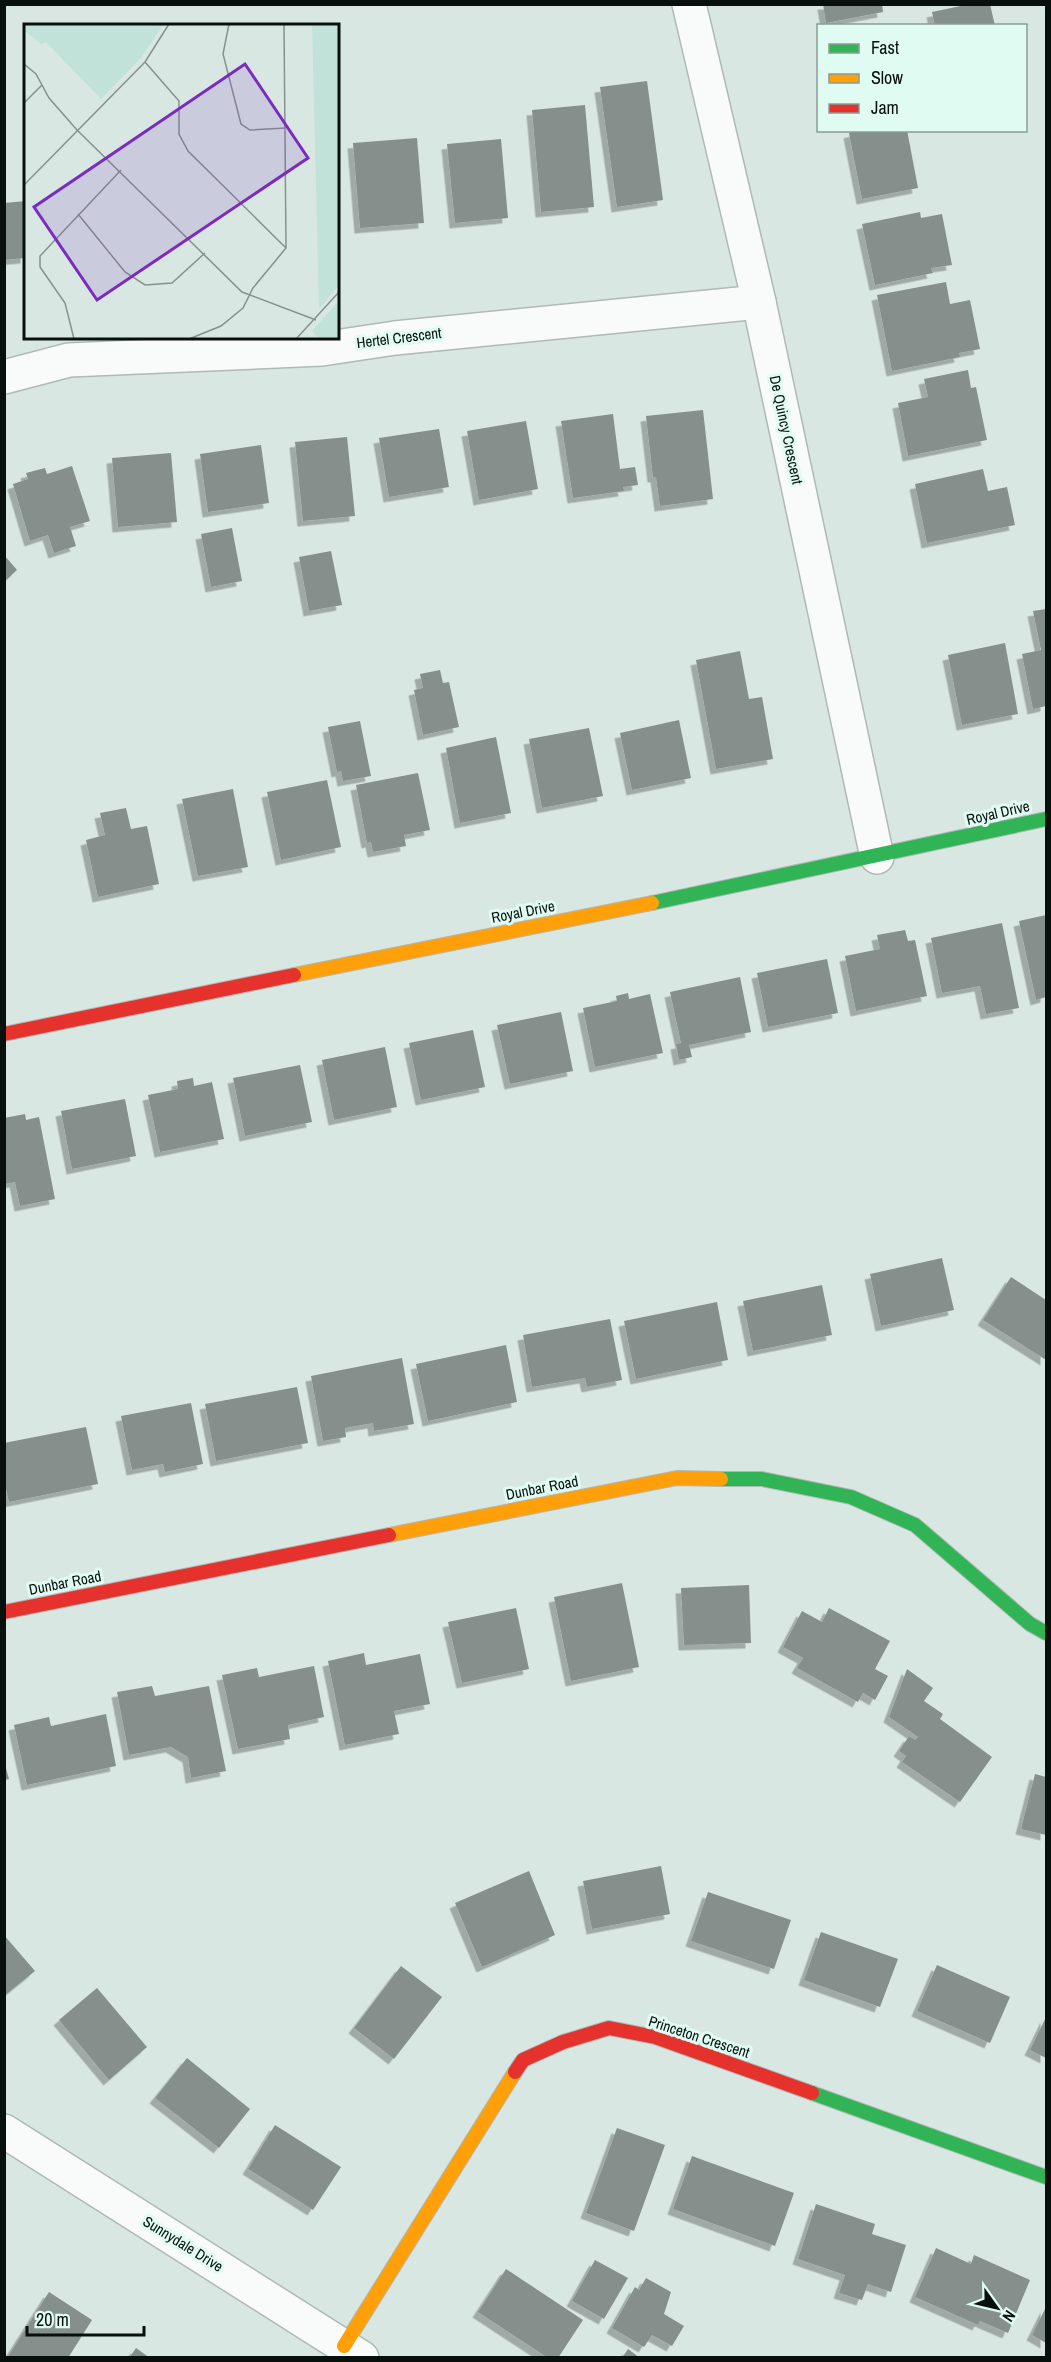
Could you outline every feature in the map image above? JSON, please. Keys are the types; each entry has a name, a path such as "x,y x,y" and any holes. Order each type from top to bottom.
{"street":[{"name":"De Quincy Crescent","path":"689,4 759,302 877,857"},
{"name":"Hertel Crescent","path":"4,377 69,360 322,348 395,338 759,302"},
{"name":"Royal Drive","path":"4,1034 877,857 1047,819"},
{"name":"Dunbar Road","path":"4,1612 677,1478 762,1479 851,1497 915,1525 1030,1624 1047,1633"},
{"name":"Princeton Crescent","path":"353,2352 523,2060 562,2042 609,2028 655,2037 1047,2176"},
{"name":"Sunnydale Drive","path":"4,2130 353,2352"}],"building":[{"path":"823,4 882,4 883,12 826,23"},
{"path":"970,4 990,4 995,24 935,24 932,12"},
{"path":"647,81 663,200 617,207 600,87"},
{"path":"585,105 594,207 541,212 532,110"},
{"path":"907,132 918,188 862,199 849,133"},
{"path":"417,138 424,223 360,228 353,143"},
{"path":"501,139 508,218 455,223 447,144"},
{"path":"24,201 24,258 4,260 4,203"},
{"path":"920,212 921,218 942,214 952,265 931,268 933,273 875,285 862,224"},
{"path":"946,282 950,304 970,300 980,349 959,353 960,357 892,371 877,295"},
{"path":"968,370 971,388 976,387 987,440 908,456 898,403 928,397 924,379"},
{"path":"703,410 713,499 660,506 656,477 653,477 646,416"},
{"path":"613,414 620,469 635,467 638,485 623,487 624,491 573,498 561,421"},
{"path":"526,421 538,489 479,500 467,431"},
{"path":"439,429 449,487 389,497 379,438"},
{"path":"347,437 355,516 303,521 295,442"},
{"path":"261,445 269,503 208,512 200,454"},
{"path":"171,453 177,522 118,527 112,458"},
{"path":"72,466 90,521 70,527 76,546 54,553 48,535 30,541 13,484 28,479 26,473 45,468 47,474"},
{"path":"983,469 988,491 1007,487 1015,525 927,543 915,484"},
{"path":"232,528 242,581 211,587 201,534"},
{"path":"331,551 342,605 309,611 299,557"},
{"path":"5,556 17,570 5,581"},
{"path":"1046,609 1046,706 1033,709 1022,654 1041,650 1033,611"},
{"path":"1005,643 1018,714 962,725 948,655"},
{"path":"740,651 749,699 762,697 773,759 716,769 696,660"},
{"path":"440,670 443,683 449,682 459,727 423,735 414,690 423,688 420,674"},
{"path":"679,720 691,778 632,790 620,733"},
{"path":"360,721 371,776 343,781 341,771 337,772 328,727"},
{"path":"589,728 603,796 542,808 529,739"},
{"path":"496,737 511,813 460,823 446,748"},
{"path":"418,773 430,830 404,835 406,846 373,852 371,842 367,843 356,785"},
{"path":"327,780 341,847 281,860 267,792"},
{"path":"233,789 248,867 198,876 182,799"},
{"path":"126,808 131,829 147,826 159,884 98,897 86,840 105,835 100,813"},
{"path":"1046,915 1046,997 1036,1000 1019,921"},
{"path":"1002,923 1019,1008 986,1014 980,986 942,993 931,938"},
{"path":"905,930 908,941 915,940 927,996 856,1011 845,956 880,949 877,935"},
{"path":"827,959 838,1013 768,1027 757,973"},
{"path":"740,977 751,1032 689,1045 692,1057 679,1060 676,1044 681,1043 670,992"},
{"path":"628,993 629,999 650,994 663,1053 595,1067 583,1008 617,1001 616,996"},
{"path":"561,1012 573,1071 510,1084 497,1025"},
{"path":"473,1030 485,1087 421,1100 409,1043"},
{"path":"385,1047 397,1107 334,1120 322,1060"},
{"path":"300,1065 312,1122 245,1136 233,1078"},
{"path":"193,1078 194,1086 212,1082 224,1139 160,1152 148,1095 178,1089 177,1081"},
{"path":"125,1099 136,1156 72,1169 61,1111"},
{"path":"25,1114 26,1120 39,1117 55,1199 20,1206 15,1182 4,1184 4,1118"},
{"path":"942,1258 954,1310 881,1326 870,1274"},
{"path":"1011,1277 1046,1300 1046,1360 983,1320"},
{"path":"822,1285 832,1335 753,1351 743,1301"},
{"path":"717,1302 728,1360 636,1379 624,1321"},
{"path":"610,1319 622,1380 587,1387 585,1378 532,1387 523,1335"},
{"path":"506,1345 517,1402 428,1421 416,1364"},
{"path":"402,1358 414,1424 374,1431 373,1423 345,1428 346,1437 323,1441 311,1376"},
{"path":"297,1387 308,1443 216,1461 205,1404"},
{"path":"191,1403 203,1464 165,1472 163,1464 132,1470 121,1416"},
{"path":"86,1427 98,1484 9,1502 4,1480 4,1443"},
{"path":"622,1583 639,1667 571,1681 554,1597"},
{"path":"749,1585 751,1643 684,1645 681,1588"},
{"path":"516,1608 529,1669 462,1683 448,1622"},
{"path":"829,1608 890,1641 875,1669 888,1676 875,1700 863,1693 858,1702 797,1668 803,1658 783,1647 802,1611 822,1622"},
{"path":"364,1653 366,1665 420,1654 430,1704 394,1711 399,1734 345,1745 328,1661"},
{"path":"314,1666 324,1717 288,1725 290,1739 238,1749 222,1675 257,1668 259,1677"},
{"path":"907,1669 933,1688 924,1701 943,1714 940,1719 992,1757 960,1802 902,1762 906,1756 899,1751 909,1736 915,1740 918,1737 889,1717"},
{"path":"152,1686 155,1696 209,1686 226,1771 191,1778 188,1757 171,1747 129,1755 117,1692"},
{"path":"106,1714 116,1766 27,1785 14,1725 49,1717 51,1726"},
{"path":"4,1761 9,1779 4,1780"},
{"path":"1035,1774 1046,1777 1046,1835 1021,1829"},
{"path":"661,1866 670,1914 592,1929 583,1881"},
{"path":"529,1871 555,1935 482,1967 455,1903"},
{"path":"708,1892 791,1920 774,1969 691,1941"},
{"path":"821,1932 898,1959 880,2007 804,1980"},
{"path":"4,1935 35,1971 4,1996"},
{"path":"937,1965 1010,1997 990,2043 917,2011"},
{"path":"401,1966 442,1997 394,2059 354,2028"},
{"path":"97,1988 147,2047 109,2080 59,2020"},
{"path":"1046,2017 1046,2058 1030,2050"},
{"path":"187,2058 250,2109 219,2148 155,2098"},
{"path":"275,2125 341,2167 313,2210 248,2169"},
{"path":"617,2128 665,2145 634,2231 586,2213"},
{"path":"692,2156 794,2193 775,2246 673,2209"},
{"path":"816,2204 875,2224 872,2234 906,2245 891,2292 868,2284 862,2300 839,2293 845,2275 798,2259"},
{"path":"936,2248 971,2264 974,2255 1030,2280 1008,2333 980,2321 978,2325 915,2297"},
{"path":"595,2260 628,2278 604,2319 572,2301"},
{"path":"506,2269 583,2320 558,2358 548,2358 478,2312"},
{"path":"646,2278 671,2292 664,2314 684,2326 672,2346 652,2335 644,2347 612,2328 635,2287 639,2290"},
{"path":"49,2292 92,2320 68,2358 7,2358"},
{"path":"1046,2307 1046,2343 1032,2335"},
{"path":"136,2348 150,2358 129,2358"},
{"path":"628,2349 640,2358 622,2358"}],"traffic: fast":[{"path":"652,903 1046,819"},
{"path":"721,1479 762,1479 851,1497 915,1525 1030,1624 1046,1633"},
{"path":"812,2093 1046,2177"}],"traffic: slow":[{"path":"294,975 652,903"},
{"path":"389,1535 677,1478 721,1479"},
{"path":"344,2346 515,2072"}],"traffic: jam":[{"path":"4,1034 294,975"},
{"path":"4,1612 389,1535"},
{"path":"515,2072 523,2060 563,2042 609,2028 655,2037 812,2093"}]}
